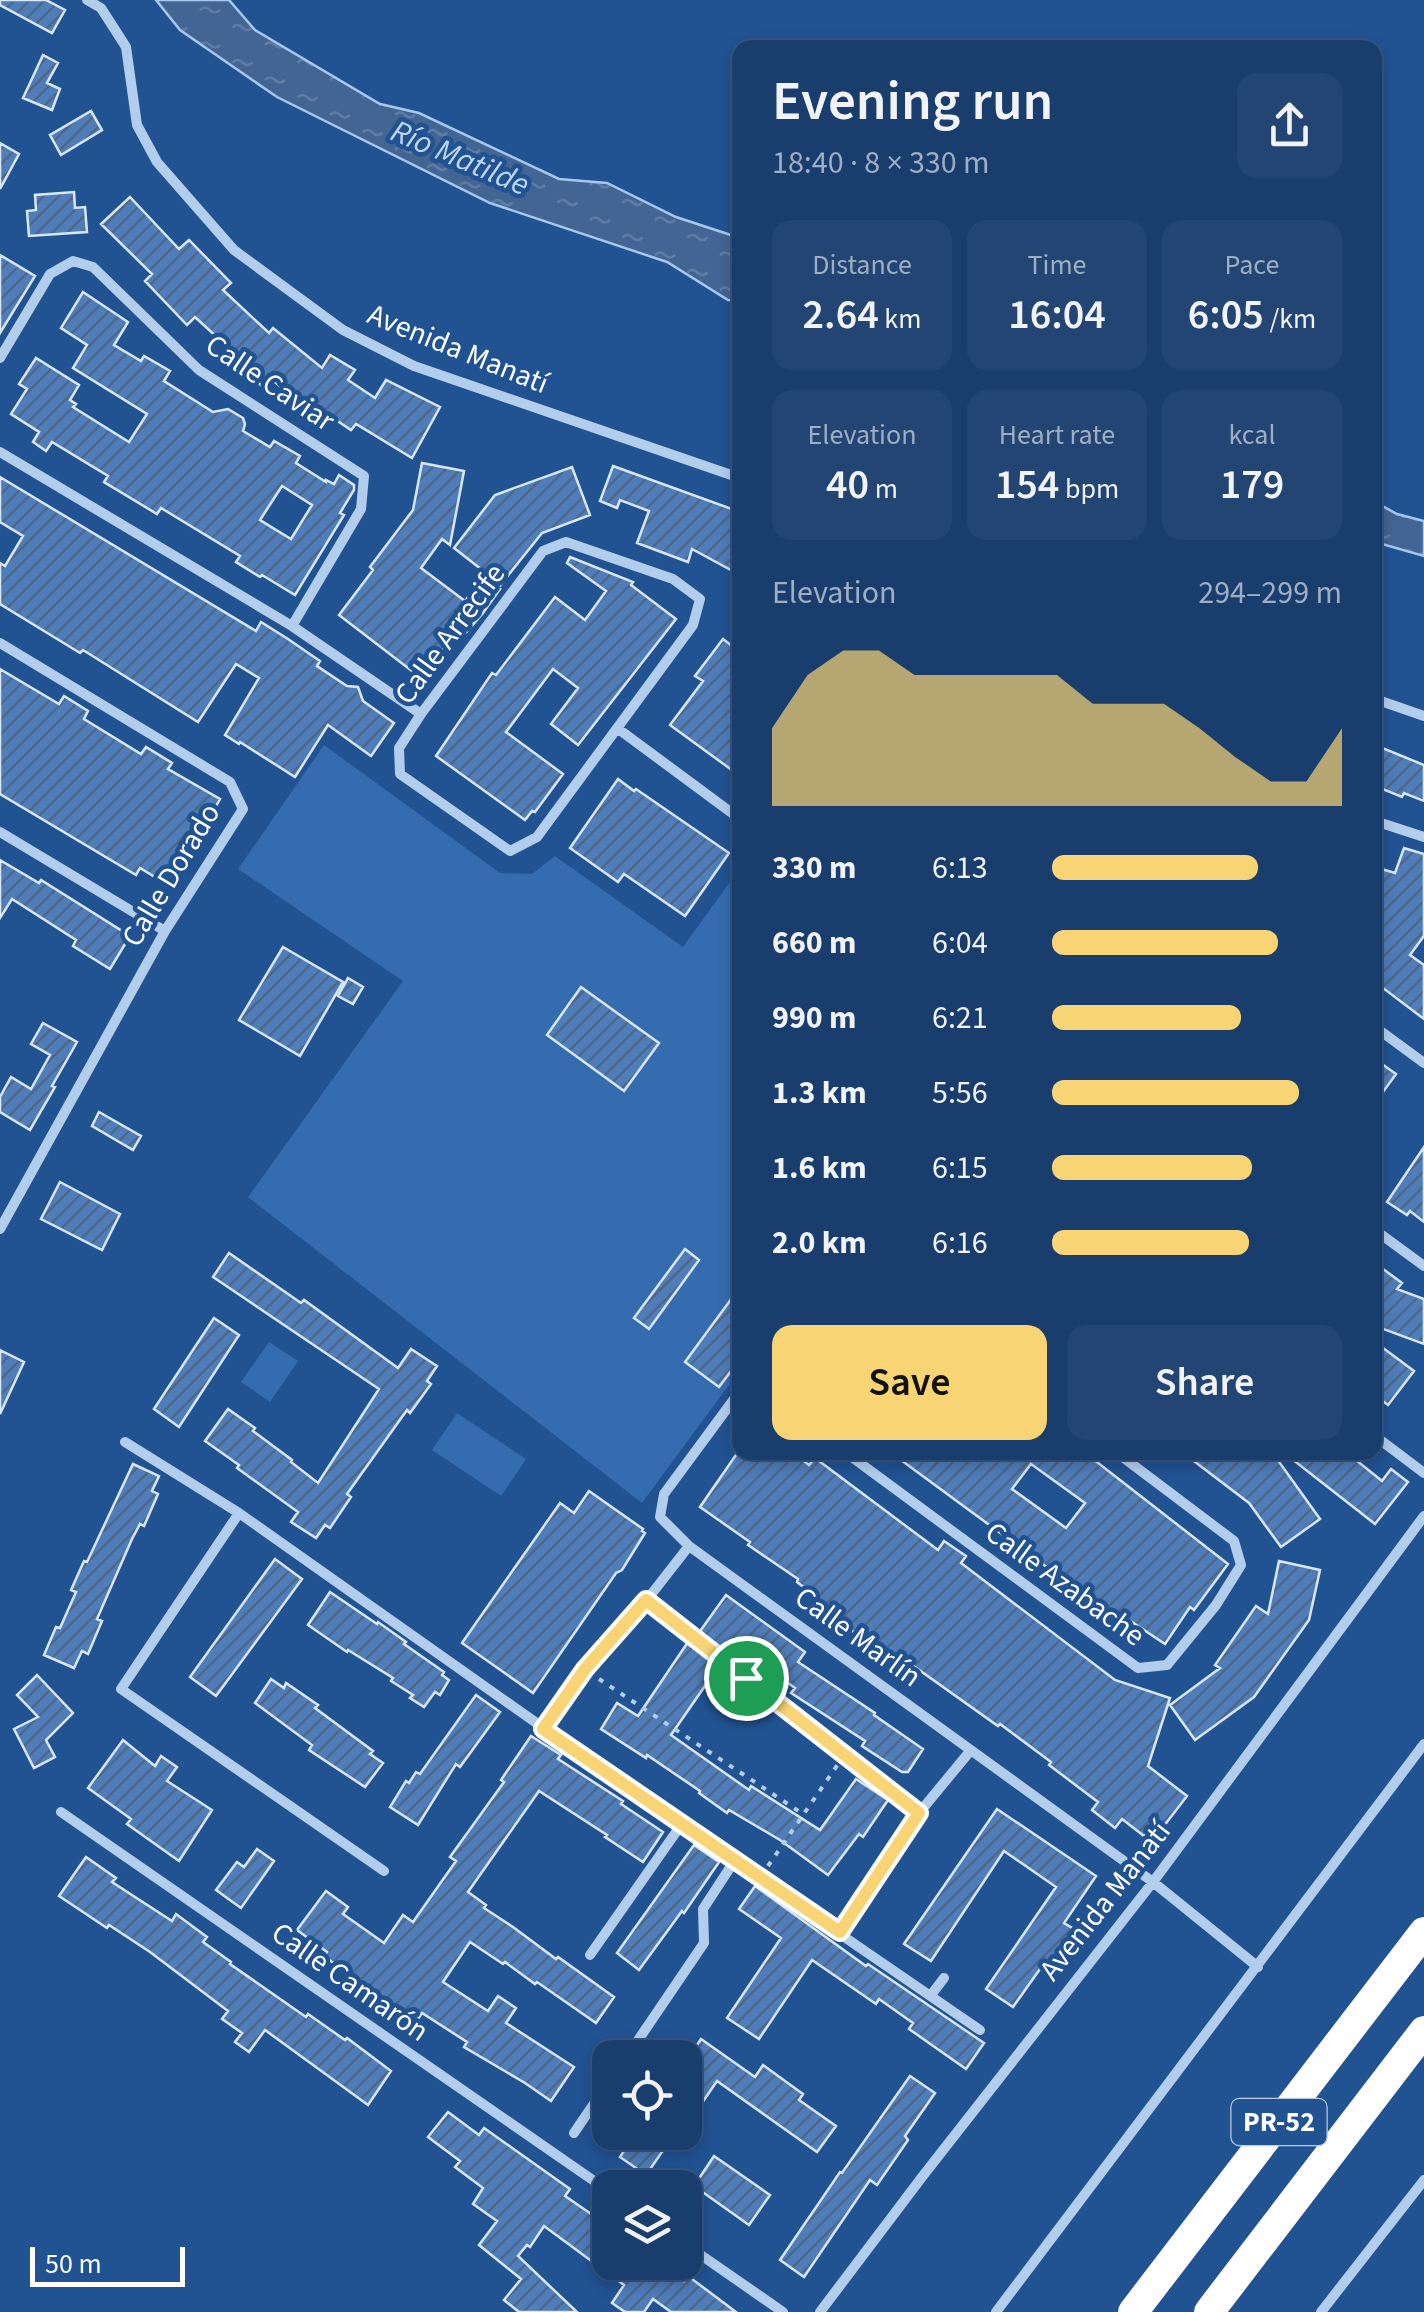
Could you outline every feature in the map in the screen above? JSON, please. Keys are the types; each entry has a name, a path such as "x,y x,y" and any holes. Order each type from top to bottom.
{"highway":[{"name":"PR-52","path":"1134,2312 1424,1932"},
{"name":"PR-52","path":"1209,2312 1424,2030"}],"street":[{"name":"Avenida Manatí","path":"87,0 101,8 126,47 137,125 157,162 234,250 280,284 343,330 414,366 732,475"},
{"name":"Calle Caviar","path":"0,358 50,274 73,261 92,267 198,370 364,476 361,509 292,626"},
{"path":"0,452 292,626 421,714"},
{"name":"Calle Arrecife","path":"566,542 673,578 700,600 693,625 617,728 537,837 510,851 400,774 399,748 421,714 542,552 566,542"},
{"name":"Calle Dorado","path":"0,643 230,782 242,809 165,932 0,1229"},
{"path":"1382,701 1424,716"},
{"path":"617,728 732,812"},
{"path":"1382,823 1424,837"},
{"path":"0,832 165,932"},
{"path":"1382,1031 1424,1063"},
{"path":"1382,1235 1424,1266"},
{"name":"Calle Marlín","path":"732,1402 664,1494 660,1517 689,1546 1153,1882 1258,1967"},
{"path":"1382,1441 1424,1473"},
{"path":"125,1442 239,1513 543,1729 980,2030"},
{"name":"Calle Azabache","path":"856,1460 1138,1668 1167,1665 1216,1605 1241,1565 1234,1541 1127,1460"},
{"path":"239,1513 121,1689 384,1871"},
{"name":"Avenida Manatí","path":"820,2312 1153,1882 1424,1516"},
{"path":"543,1729 585,1669 689,1546"},
{"path":"996,2312 1424,1744"},
{"path":"840,1932 919,1813 971,1750"},
{"name":"Calle Camarón","path":"61,1812 592,2180"},
{"path":"590,1955 681,1825"},
{"path":"638,2040 704,1943 703,1909 735,1860"},
{"path":"931,1995 944,1978"},
{"path":"574,2133 592,2106"},
{"path":"1320,2312 1424,2180"},
{"path":"702,2256 783,2312"}],"path":[{"path":"646,1600 919,1813"},
{"path":"585,1669 804,1814"},
{"path":"760,1877 845,1754"}],"shaded area":[{"path":"324,745 500,873 532,874 555,856 683,947 732,879 732,1381 642,1503 248,1197 403,981 238,869"},
{"path":"269,1342 298,1361 270,1402 241,1382"},
{"path":"457,1413 526,1459 501,1496 432,1450"}],"water":[{"name":"Río Matilde","path":"156,0 229,0 255,30 380,104 419,113 559,179 607,183 676,217 732,235 732,300 667,262 490,203 277,97 180,30"},
{"path":"1382,506 1424,521 1424,556 1382,544"}],"building":[{"path":"0,0 46,0 65,10 52,33 0,5"},
{"path":"43,55 58,63 47,83 60,89 52,110 23,98"},
{"path":"91,111 102,130 61,155 50,135"},
{"path":"0,143 19,154 0,189"},
{"path":"74,192 75,208 85,207 87,232 29,236 27,211 36,210 35,195"},
{"path":"130,197 179,249 189,240 231,283 223,290 269,333 273,328 322,368 330,355 355,370 348,380 375,398 386,380 440,407 412,458 356,424 351,430 327,414 322,421 298,406 300,402 271,379 264,388 241,368 245,363 195,317 187,325 145,281 152,274 101,224"},
{"path":"0,255 35,276 0,333"},
{"path":"83,292 128,322 114,345 141,361 144,356 170,371 164,381 213,412 228,409 243,418 243,431 270,447 274,441 300,456 296,463 326,482 334,484 339,475 354,485 340,513 344,515 295,595 236,562 240,556 161,508 157,514 104,482 108,476 52,442 46,451 33,442 39,432 11,414 27,389 19,384 36,358 79,385 70,400 76,404 73,407 129,442 147,414 73,368 87,345 61,328","holes":["282,486 312,505 291,539 260,520"]},
{"path":"422,463 464,471 450,545 442,539 421,568 465,601 486,573 454,548 495,495 572,467 590,515 542,533 483,613 463,636 456,631 421,678 339,615 413,510"},
{"path":"613,466 732,509 732,571 692,549 688,562 637,543 649,511 620,500 617,508 600,501"},
{"path":"0,477 256,631 261,622 320,661 317,666 347,686 358,687 363,701 394,723 371,756 328,725 295,777 225,735 259,678 236,664 198,722 0,604 0,563 5,566 23,536 0,522"},
{"path":"570,557 633,582 631,585 676,619 578,745 551,724 578,688 553,669 506,732 563,774 525,820 436,756 492,673 496,675 555,597 585,620 606,591 567,563"},
{"path":"723,639 732,646 732,770 670,725 703,681 695,676"},
{"path":"0,669 59,704 64,696 88,711 84,719 141,754 146,747 172,763 168,769 220,799 210,817 215,821 206,836 203,834 168,885 140,868 136,875 0,794"},
{"path":"1382,748 1424,765 1424,801 1404,793 1402,797 1382,789"},
{"path":"618,779 729,853 685,916 624,874 618,882 570,848"},
{"path":"1404,848 1424,854 1424,936 1410,955 1424,965 1424,1019 1382,987 1382,869 1395,873"},
{"path":"0,860 39,883 41,880 130,936 110,969 73,946 76,940 12,899 0,918"},
{"path":"283,947 343,982 300,1056 239,1020"},
{"path":"348,978 363,987 353,1004 338,996"},
{"path":"581,987 659,1043 624,1091 547,1035"},
{"path":"43,1023 77,1042 30,1130 0,1112 0,1097 11,1077 31,1089 50,1055 31,1044"},
{"path":"1382,1064 1396,1074 1382,1093"},
{"path":"99,1112 141,1136 133,1150 92,1126"},
{"path":"1424,1147 1424,1222 1410,1211 1407,1215 1387,1202"},
{"path":"60,1182 120,1214 102,1250 41,1219"},
{"path":"685,1249 699,1260 649,1329 634,1318"},
{"path":"229,1253 301,1303 304,1300 398,1368 411,1349 437,1366 427,1381 431,1384 410,1413 407,1410 347,1494 351,1497 330,1528 325,1525 316,1538 291,1522 298,1512 205,1441 228,1409 318,1483 379,1389 213,1277"},
{"path":"1382,1268 1402,1283 1397,1289 1424,1299 1424,1344 1382,1329"},
{"path":"732,1298 732,1370 719,1387 685,1362"},
{"path":"214,1318 239,1335 179,1427 154,1409"},
{"path":"1382,1347 1414,1371 1388,1405 1382,1400"},
{"path":"0,1350 24,1362 0,1414"},
{"path":"732,1460 802,1460 809,1465 818,1460 938,1550 944,1541 966,1556 961,1563 1115,1680 1170,1698 1148,1766 1187,1796 1157,1835 1150,1829 1144,1836 1122,1819 1115,1828 1092,1810 1098,1802 1049,1765 1051,1762 898,1655 893,1661 844,1625 847,1621 798,1579 700,1507"},
{"path":"901,1460 1094,1460 1228,1564 1194,1610 1190,1607 1165,1644 1087,1594","holes":["1031,1464 1085,1503 1066,1528 1012,1489"]},
{"path":"1193,1460 1278,1460 1320,1519 1281,1547 1249,1503"},
{"path":"1293,1460 1356,1460 1382,1481 1391,1469 1408,1482 1375,1524"},
{"path":"133,1464 159,1476 152,1491 158,1494 144,1526 140,1524 132,1539 97,1619 102,1621 88,1654 82,1651 74,1668 44,1655 76,1592 71,1590 84,1561 87,1562"},
{"path":"589,1491 645,1533 533,1693 462,1643 560,1503 574,1513"},
{"path":"275,1559 302,1579 216,1696 190,1677"},
{"path":"1279,1561 1320,1570 1309,1620 1254,1697 1195,1740 1170,1705 1220,1668 1215,1665 1256,1606 1268,1614"},
{"path":"330,1592 378,1622 444,1672 442,1675 449,1680 440,1695 435,1692 424,1707 391,1681 393,1678 308,1625"},
{"path":"726,1595 805,1652 798,1662 923,1749 908,1772 902,1772 862,1746 865,1741 791,1693 795,1688 734,1644 671,1735 749,1790 751,1786 820,1830 856,1779 888,1800 863,1837 859,1834 828,1875 780,1840 729,1810 727,1813 647,1755 646,1758 601,1729 617,1703 638,1716 690,1639 693,1641"},
{"path":"37,1675 73,1713 46,1740 55,1757 34,1768 14,1729 38,1717 17,1695"},
{"path":"271,1679 284,1688 286,1683 318,1705 315,1708 373,1751 370,1754 383,1763 365,1787 309,1750 312,1745 255,1703"},
{"path":"476,1695 500,1712 460,1767 456,1764 418,1825 390,1807 406,1781 409,1783 416,1772 420,1774"},
{"path":"531,1736 663,1832 643,1862 539,1791 468,1892 486,1905 484,1908 614,1997 596,2023 470,1942 443,1982 488,2011 498,1996 516,2008 506,2023 574,2067 551,2101 464,2047 467,2042 422,2013 410,2031 379,2010 385,2002 324,1956 327,1952 297,1930 326,1891 348,1907 343,1914 384,1943 403,1915 413,1922 456,1861 450,1857 504,1782 501,1780"},
{"path":"123,1740 155,1766 161,1756 177,1767 167,1781 212,1810 179,1861 127,1824 131,1819 88,1788"},
{"path":"997,1809 1096,1876 1064,1923 1074,1929 1013,2007 986,1989 1056,1887 1004,1851 931,1961 904,1944"},
{"path":"694,1845 719,1862 639,1970 617,1953"},
{"path":"257,1849 274,1861 241,1908 216,1890 237,1862 244,1867"},
{"path":"86,1857 116,1878 112,1882 172,1921 176,1914 207,1937 203,1942 230,1964 306,2017 308,2014 347,2038 391,2071 368,2105 265,2030 249,2052 235,2042 242,2033 222,2019 228,2011 150,1952 59,1896"},
{"path":"755,1886 866,1966 984,2043 966,2069 909,2029 913,2023 879,1999 876,2004 812,1960 759,2039 727,2018 781,1938 739,1909"},
{"path":"700,2040 755,2077 763,2065 803,2094 799,2100 836,2126 817,2152 717,2081 702,2103"},
{"path":"910,2076 935,2093 877,2185 870,2180 804,2277 780,2260"},
{"path":"448,2112 479,2135 484,2128 570,2189 565,2196 592,2215 592,2261 544,2226 530,2247 527,2245 518,2256 577,2312 519,2312 504,2300 521,2279 479,2245 497,2221 473,2204 483,2188 455,2167 460,2161 428,2137"},
{"path":"625,2150 663,2150 649,2170 639,2170 620,2157"},
{"path":"714,2156 770,2195 749,2225 702,2192 702,2174"},
{"path":"617,2280 693,2280 736,2312 671,2312 653,2299 644,2312 625,2312 612,2303 624,2285"}],"route":[{"path":"646,1600 746,1678 919,1813 840,1932 543,1729 585,1669 646,1600"}]}
